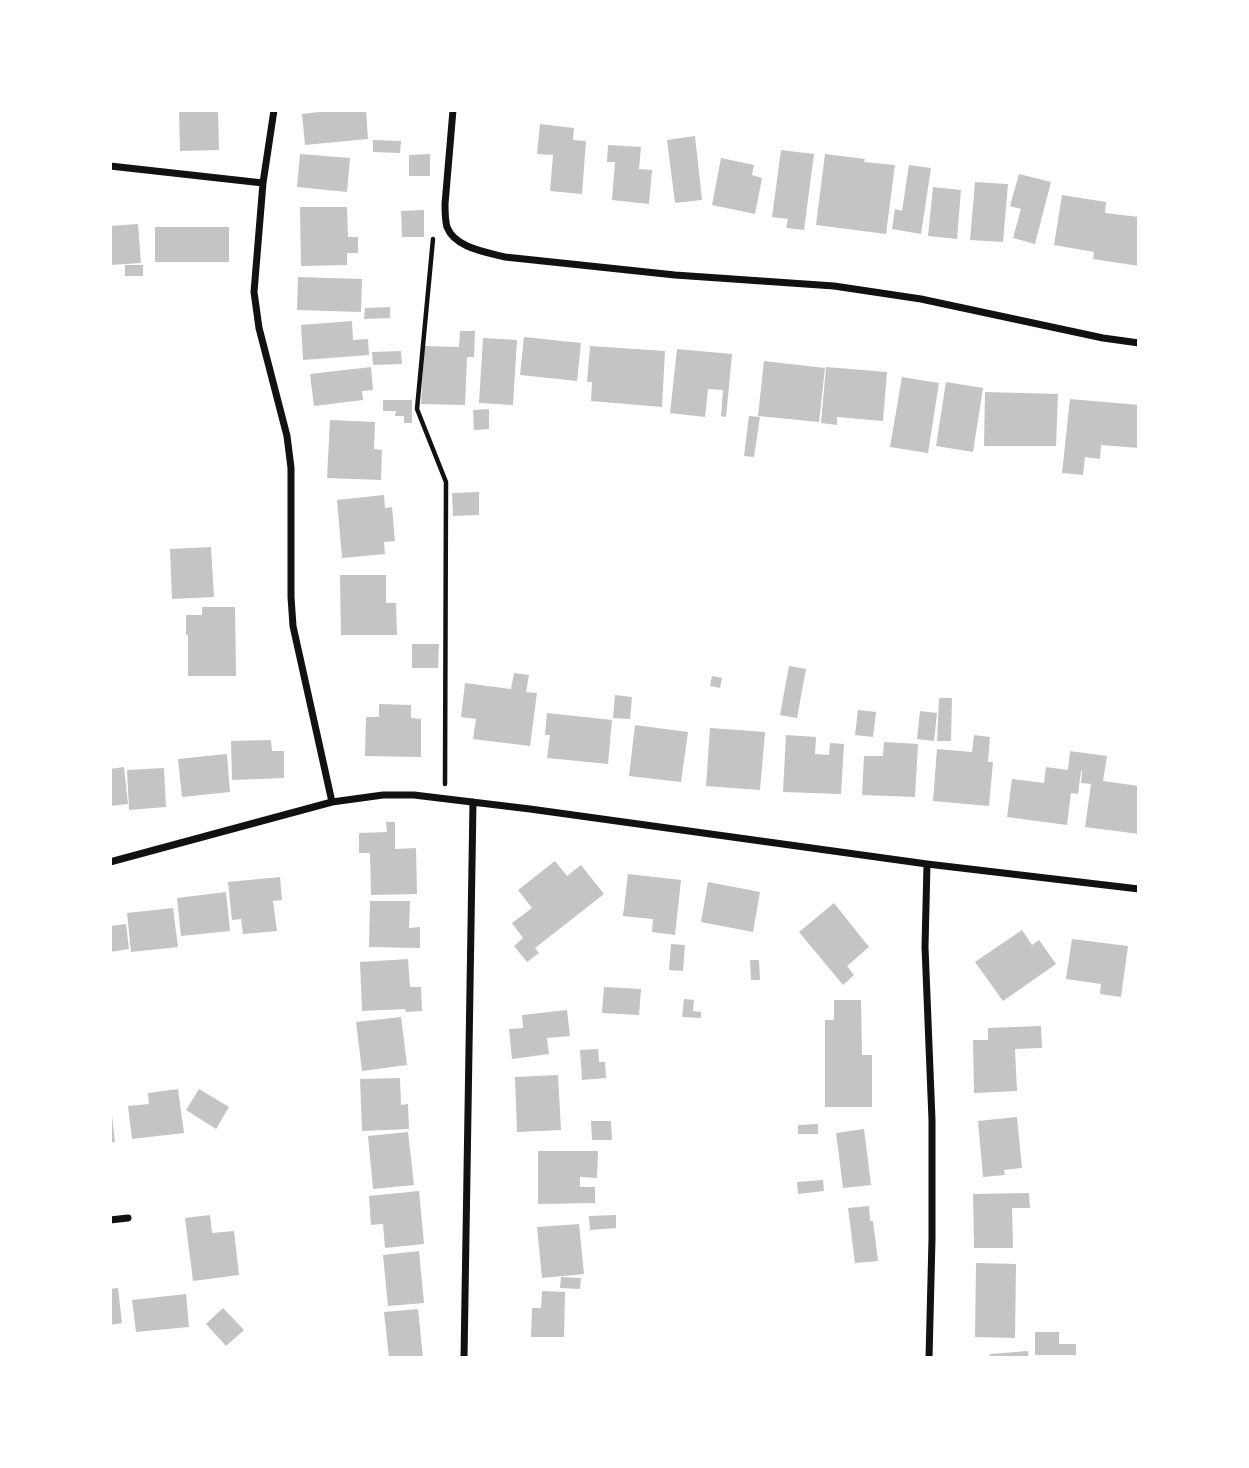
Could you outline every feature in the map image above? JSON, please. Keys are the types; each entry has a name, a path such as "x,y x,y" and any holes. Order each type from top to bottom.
{"street":[{"path":"274,110 263,183 254,292 290,457 293,626 332,802"},
{"path":"453,110 445,204 448,229 462,242 478,250 505,257 675,275 834,286 921,299 1103,338 1139,343"},
{"path":"110,166 263,183"},
{"path":"110,862 332,802 383,795 414,795 927,864 1139,889"},
{"path":"464,1358 473,802"},
{"path":"927,864 925,947 932,1120 929,1358"},
{"path":"110,1220 128,1218"}],"path":[{"path":"444,799 446,482 417,409 434,235 448,229"}],"building":[{"path":"179,110 218,110 219,150 180,151"},
{"path":"366,110 368,139 305,145 302,114"},
{"path":"540,124 574,128 573,140 586,141 582,194 550,191 553,155 537,154"},
{"path":"695,136 702,200 675,203 667,140"},
{"path":"373,140 401,141 400,153 373,152"},
{"path":"608,145 641,147 639,169 652,170 649,204 612,200 615,162 607,162"},
{"path":"781,150 814,154 804,230 786,228 788,219 772,217"},
{"path":"300,154 350,158 347,192 297,187"},
{"path":"430,154 430,176 409,176 409,155"},
{"path":"825,154 895,165 886,234 816,225"},
{"path":"721,158 754,165 752,175 762,178 755,214 712,205"},
{"path":"909,165 931,168 921,234 892,229 895,209 902,211"},
{"path":"1019,174 1051,182 1035,244 1013,238 1021,209 1010,206"},
{"path":"975,182 1008,184 1003,242 970,240"},
{"path":"933,187 961,190 957,239 928,236"},
{"path":"1062,195 1106,202 1105,213 1139,217 1139,266 1093,259 1094,252 1054,245"},
{"path":"300,207 347,207 348,237 358,237 358,253 347,253 347,265 301,266"},
{"path":"424,210 424,237 402,237 401,211"},
{"path":"138,224 141,263 110,265 110,226"},
{"path":"155,227 229,227 229,262 155,262"},
{"path":"125,265 143,265 143,276 125,276"},
{"path":"298,277 362,279 361,312 297,310"},
{"path":"390,307 390,318 364,319 365,308"},
{"path":"352,321 353,340 368,339 369,355 303,360 301,325"},
{"path":"460,331 475,331 474,357 467,357 465,405 421,404 424,346 459,347"},
{"path":"524,337 581,343 577,381 520,375"},
{"path":"483,338 517,340 513,405 479,403"},
{"path":"590,346 665,351 662,407 591,401 592,382 587,382"},
{"path":"677,349 732,354 726,417 721,416 723,390 708,389 705,417 670,413"},
{"path":"401,351 402,364 373,365 372,352"},
{"path":"764,361 825,368 819,422 758,416"},
{"path":"371,367 373,390 362,391 363,400 314,406 310,374"},
{"path":"826,367 887,372 883,421 837,417 837,425 821,423"},
{"path":"902,377 939,383 928,453 890,447"},
{"path":"946,382 983,388 973,452 936,446"},
{"path":"985,392 1058,394 1056,446 984,446"},
{"path":"1070,399 1139,405 1139,448 1101,445 1100,459 1085,457 1083,475 1062,473"},
{"path":"383,400 412,400 412,423 404,423 404,416 395,416 396,411 383,411"},
{"path":"489,409 489,429 474,430 473,410"},
{"path":"749,416 760,417 754,457 744,456"},
{"path":"330,420 375,422 374,449 382,450 381,480 327,478"},
{"path":"479,492 479,515 453,516 452,493"},
{"path":"384,495 385,508 392,507 395,541 384,542 385,554 342,558 337,500"},
{"path":"211,547 214,597 172,599 170,549"},
{"path":"340,575 386,575 386,603 396,603 397,635 341,635"},
{"path":"202,607 235,607 236,676 188,676 186,615 202,615"},
{"path":"412,644 439,644 438,668 412,668"},
{"path":"789,666 806,669 797,718 780,715"},
{"path":"514,673 529,675 526,692 537,693 530,746 473,739 476,719 461,717 465,683 511,689"},
{"path":"712,676 722,678 720,688 710,686"},
{"path":"615,695 632,697 630,719 613,718"},
{"path":"939,698 952,698 951,741 937,741"},
{"path":"379,704 411,705 411,718 421,719 421,757 365,756 366,717 379,717"},
{"path":"858,710 876,712 873,737 855,735"},
{"path":"920,711 937,713 934,741 917,739"},
{"path":"547,713 612,720 608,764 547,758 550,735 545,735"},
{"path":"635,725 688,732 681,782 629,776"},
{"path":"710,728 765,732 760,790 706,786"},
{"path":"786,735 816,737 815,754 829,755 830,743 844,744 841,794 783,792"},
{"path":"974,735 990,737 988,762 993,762 989,806 933,801 937,749 972,752"},
{"path":"271,740 272,751 284,751 284,778 232,780 231,741"},
{"path":"884,742 918,744 915,797 862,795 864,756 883,756"},
{"path":"1070,751 1107,756 1103,781 1139,786 1139,834 1085,827 1091,784 1081,783 1082,771 1078,794 1071,793 1067,825 1007,817 1012,779 1044,783 1046,767 1068,770"},
{"path":"227,754 230,792 182,797 178,759"},
{"path":"124,767 128,804 110,806 110,769"},
{"path":"164,768 166,807 129,810 127,770"},
{"path":"386,822 395,822 395,849 416,848 417,894 371,895 370,853 359,853 359,833 387,832"},
{"path":"555,861 567,876 581,865 604,894 535,948 539,953 527,962 514,946 523,938 512,923 532,908 518,890"},
{"path":"628,874 681,880 675,935 652,932 653,919 623,916"},
{"path":"280,877 282,900 273,901 277,931 243,934 241,919 232,920 228,882"},
{"path":"708,882 760,892 753,932 701,922"},
{"path":"226,892 230,931 181,936 177,898"},
{"path":"370,901 410,901 409,928 420,927 420,948 369,947"},
{"path":"834,903 869,947 847,966 854,975 843,985 799,932"},
{"path":"173,908 178,947 131,952 127,913"},
{"path":"126,924 129,949 110,952 110,926"},
{"path":"1022,930 1032,945 1039,940 1056,964 1003,1001 975,962"},
{"path":"1072,939 1128,946 1121,997 1100,994 1101,984 1066,979"},
{"path":"671,944 685,945 683,971 669,970"},
{"path":"408,959 410,987 421,987 422,1011 362,1011 360,962"},
{"path":"750,960 759,960 760,980 751,980"},
{"path":"604,987 641,989 639,1015 602,1013"},
{"path":"684,999 694,1000 693,1011 701,1012 701,1018 682,1017"},
{"path":"834,1000 861,1000 862,1055 872,1055 872,1107 825,1107 825,1020 834,1020"},
{"path":"567,1010 570,1036 547,1038 549,1054 512,1059 509,1029 523,1028 522,1015"},
{"path":"401,1017 407,1065 362,1071 356,1022"},
{"path":"1041,1026 1042,1048 1015,1049 1017,1091 974,1093 973,1040 988,1040 988,1028"},
{"path":"598,1049 599,1062 605,1062 606,1078 582,1080 580,1050"},
{"path":"558,1075 561,1130 517,1132 515,1077"},
{"path":"400,1078 401,1105 408,1104 409,1129 362,1131 360,1079"},
{"path":"178,1089 184,1133 132,1139 128,1106 149,1104 148,1093"},
{"path":"199,1089 229,1107 216,1129 186,1110"},
{"path":"110,1115 115,1142 110,1143"},
{"path":"1017,1117 1022,1168 1004,1170 1005,1175 983,1177 978,1121"},
{"path":"591,1121 611,1121 612,1140 592,1140"},
{"path":"818,1124 818,1134 798,1134 798,1125"},
{"path":"864,1129 871,1185 843,1188 836,1133"},
{"path":"408,1132 414,1185 373,1189 368,1136"},
{"path":"538,1151 598,1151 597,1178 580,1177 580,1187 595,1187 595,1203 538,1204"},
{"path":"823,1180 824,1191 798,1194 797,1182"},
{"path":"419,1191 424,1244 385,1248 383,1224 371,1225 369,1196"},
{"path":"1029,1193 1030,1208 1012,1208 1013,1248 974,1248 973,1194"},
{"path":"869,1206 878,1261 855,1263 848,1208"},
{"path":"210,1215 212,1233 234,1231 239,1275 193,1281 185,1218"},
{"path":"616,1215 616,1228 590,1230 589,1216"},
{"path":"579,1224 584,1274 542,1278 537,1227"},
{"path":"419,1251 424,1303 388,1306 383,1255"},
{"path":"976,1263 1016,1264 1015,1338 975,1337"},
{"path":"561,1277 581,1278 580,1289 560,1288"},
{"path":"118,1288 122,1323 110,1325 110,1289"},
{"path":"542,1291 565,1292 564,1337 531,1337 532,1308 541,1308"},
{"path":"186,1294 189,1327 136,1332 132,1300"},
{"path":"223,1308 244,1330 226,1346 206,1324"},
{"path":"418,1309 423,1358 389,1358 384,1312"},
{"path":"1035,1332 1059,1332 1059,1344 1076,1344 1076,1355 1035,1355"},
{"path":"1028,1351 1029,1358 990,1358 990,1354"}]}
